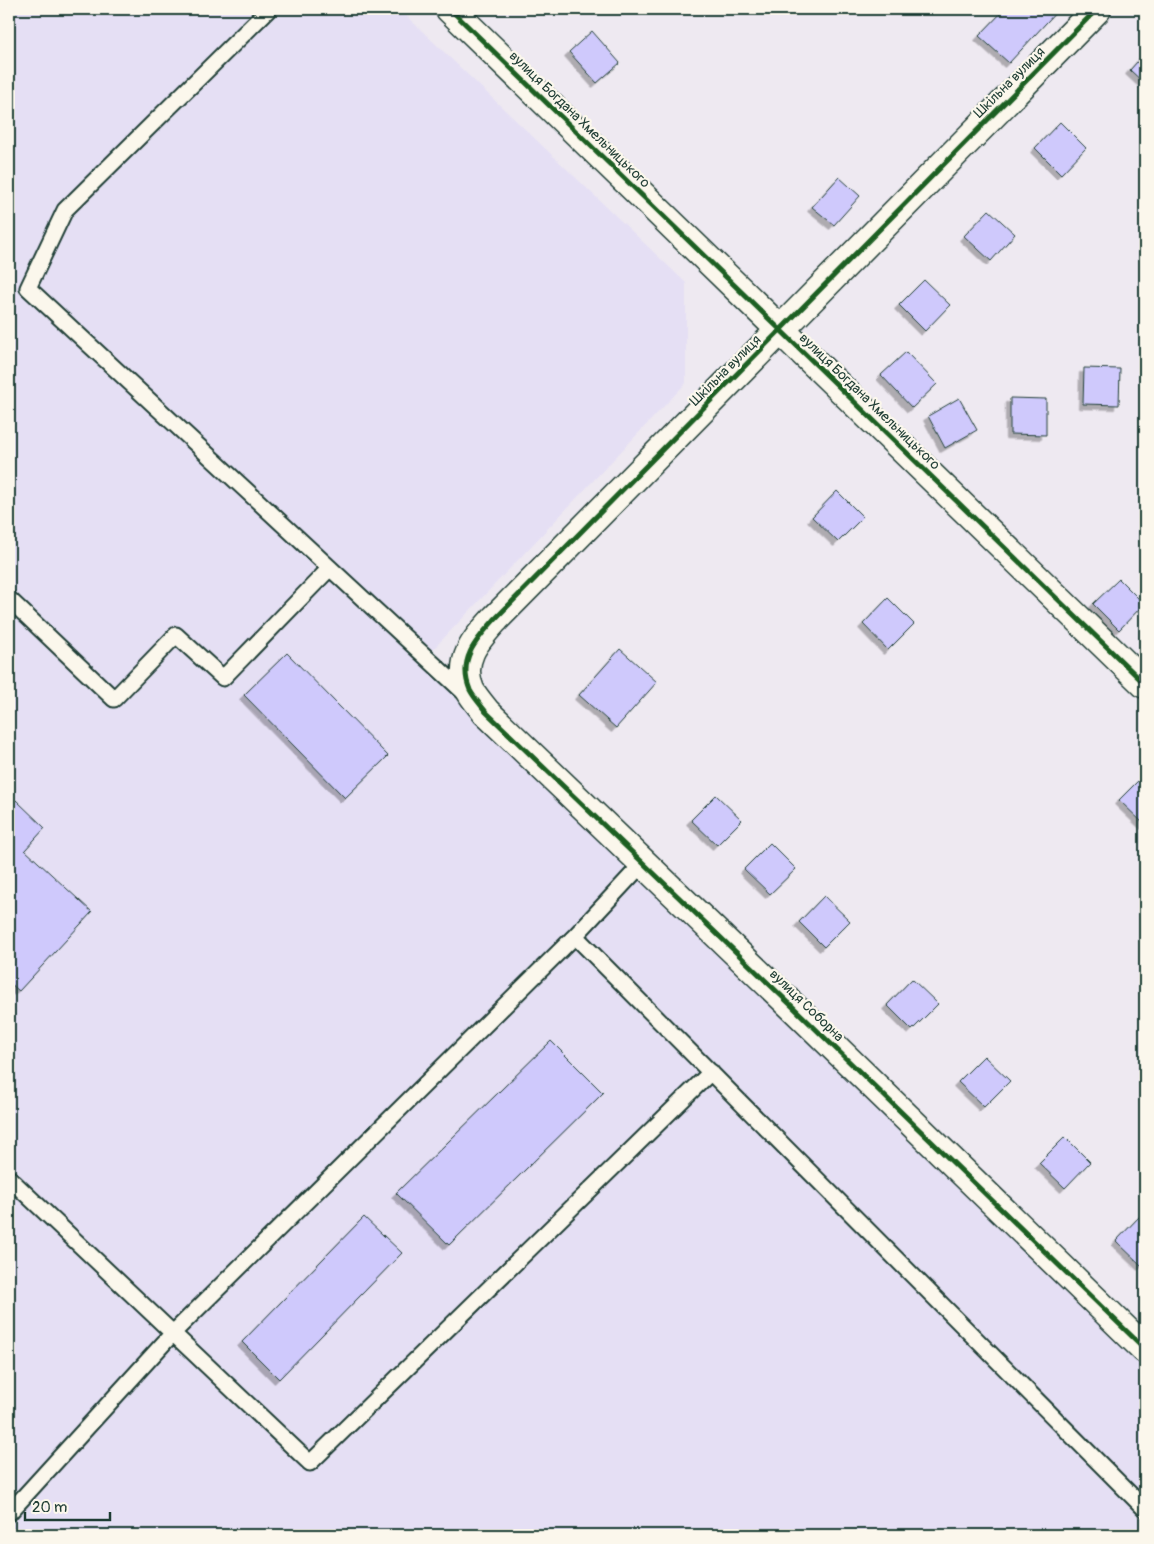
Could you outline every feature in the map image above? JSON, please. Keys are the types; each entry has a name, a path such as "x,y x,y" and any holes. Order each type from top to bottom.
{"street":[{"name":"вулиця Богдана Хмельницького","path":"450,9 1145,684"},
{"name":"Шкільна вулиця","path":"465,669 470,650 496,618 1097,9"},
{"name":"вулиця Соборна","path":"465,669 470,690 486,712 1145,1350"}],"lane":[{"path":"269,9 65,210 28,288 486,712"},
{"path":"9,599 114,700 176,635 223,678 330,568"},
{"path":"9,1513 172,1333 575,936 643,863"},
{"path":"575,936 1145,1509"},
{"path":"9,1178 310,1463 710,1072"}],"shaded area":[{"path":"9,9 399,9 686,283 686,383 421,662 470,690 1145,1349 1145,1535 9,1535"}],"building":[{"path":"1005,9 1059,9 1009,63 979,36"},
{"path":"592,31 620,63 597,83 569,52"},
{"path":"1145,53 1145,84 1130,70"},
{"path":"1060,122 1086,148 1061,174 1035,148"},
{"path":"839,177 860,196 834,225 812,207"},
{"path":"989,210 1015,234 991,261 964,236"},
{"path":"924,280 950,305 925,331 899,305"},
{"path":"906,352 937,384 912,408 881,375"},
{"path":"1084,368 1120,369 1119,405 1083,404"},
{"path":"959,398 977,430 945,448 928,416"},
{"path":"1010,398 1046,399 1046,435 1010,434"},
{"path":"837,491 863,517 838,542 812,517"},
{"path":"1119,579 1144,604 1119,630 1093,604"},
{"path":"888,598 914,624 888,650 863,624"},
{"path":"620,649 657,682 616,728 579,695"},
{"path":"287,653 388,756 345,798 244,695"},
{"path":"1145,774 1145,825 1119,800"},
{"path":"716,795 742,820 717,845 691,820"},
{"path":"16,800 45,828 25,850 92,912 19,991 9,982 9,808"},
{"path":"770,843 796,869 770,894 744,869"},
{"path":"824,896 850,921 824,947 799,922"},
{"path":"912,979 938,1004 912,1030 887,1005"},
{"path":"551,1041 603,1093 449,1245 396,1193"},
{"path":"984,1056 1010,1081 984,1107 958,1082"},
{"path":"1065,1137 1090,1162 1065,1188 1039,1163"},
{"path":"1141,1215 1145,1219 1145,1263 1142,1266 1116,1241"},
{"path":"364,1217 402,1253 279,1379 242,1342"}],"cycle path":[{"path":"450,9 1145,684"},
{"path":"1097,9 496,618 471,650 466,669 470,690 486,712 1145,1349"}]}
